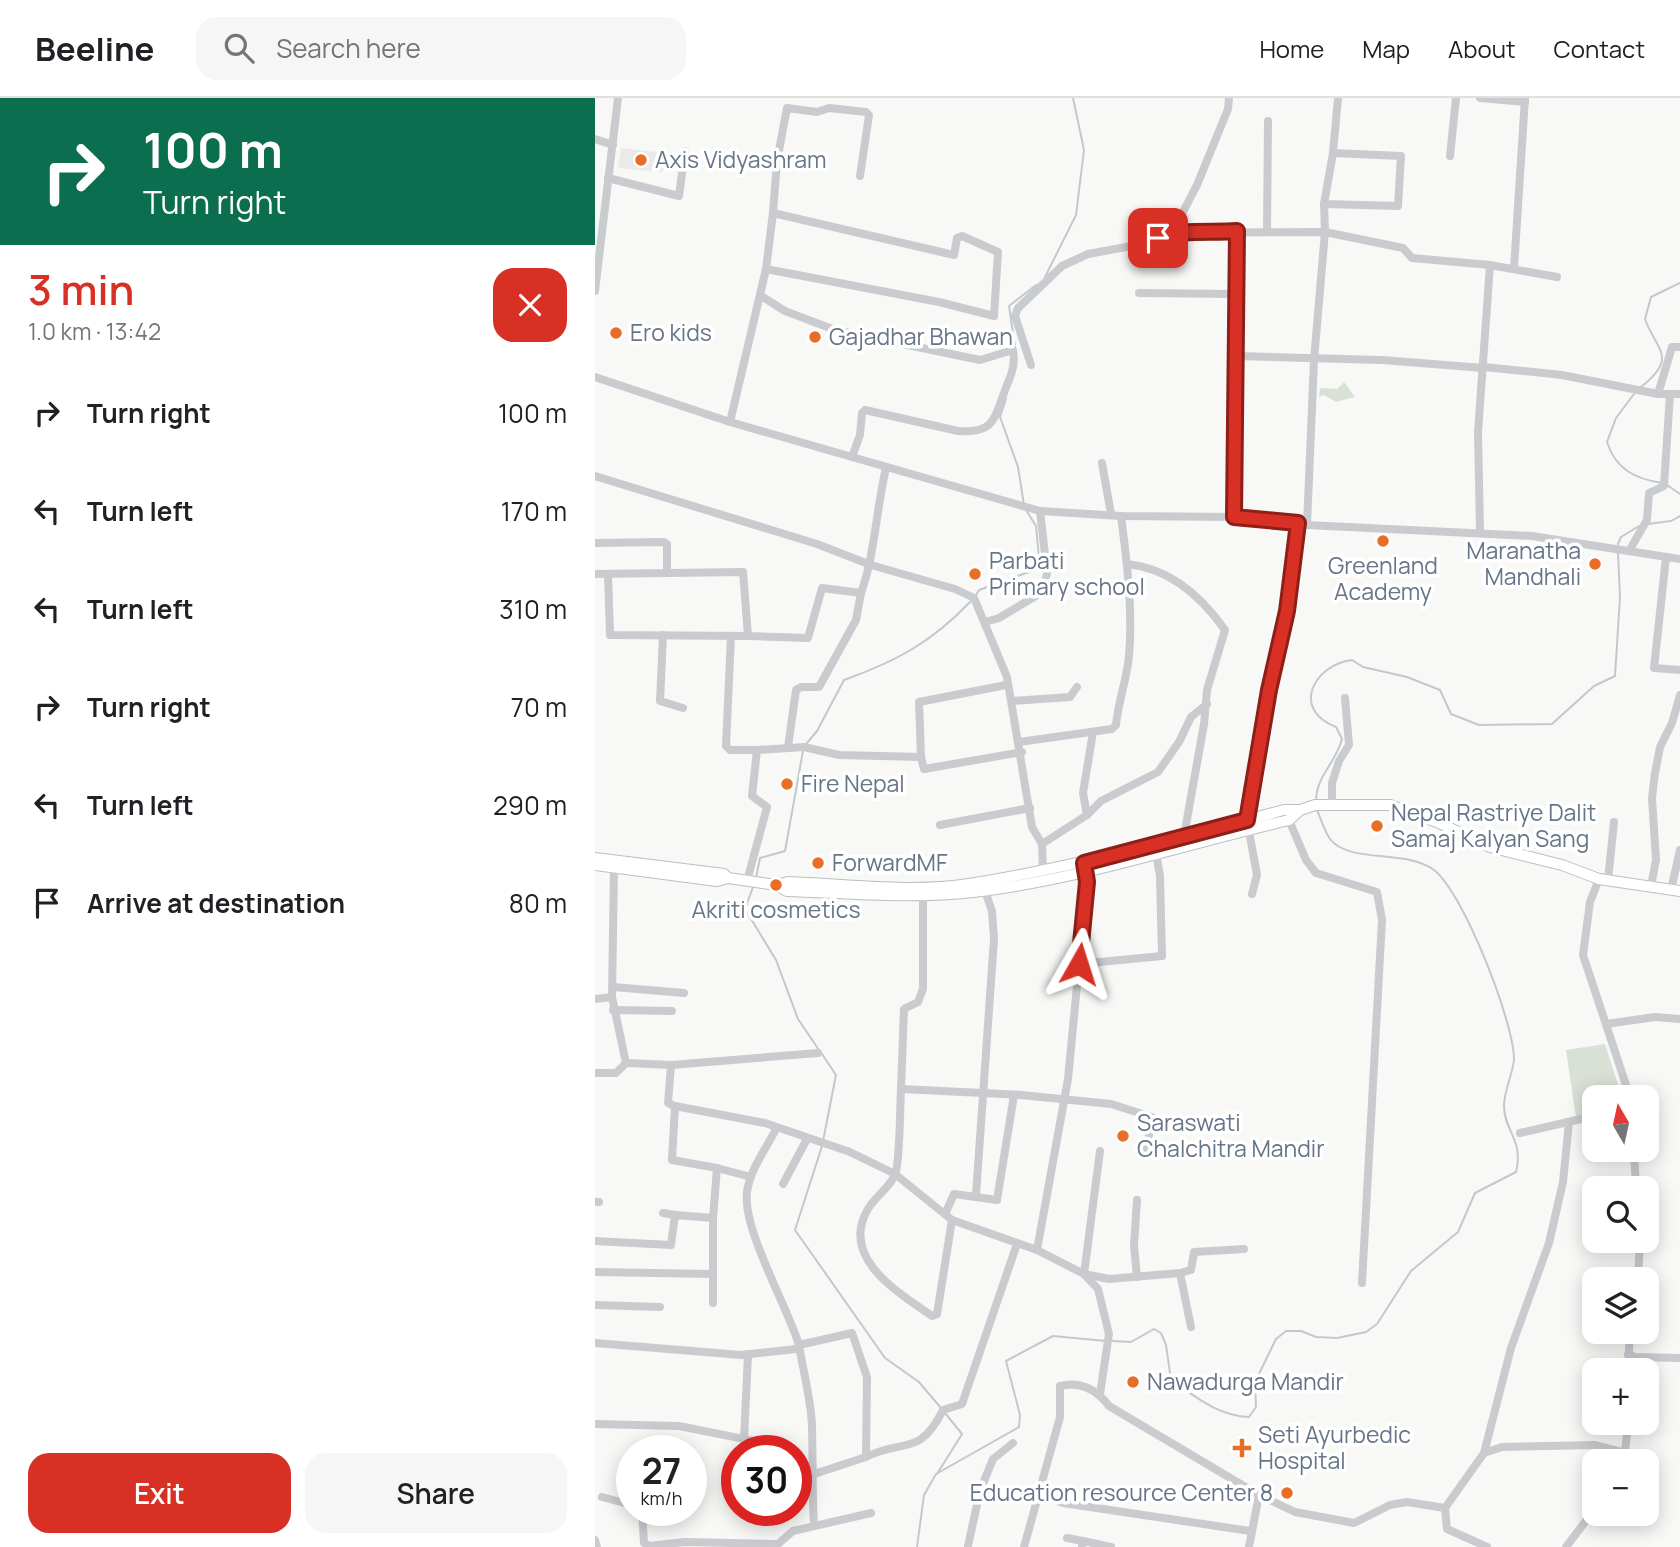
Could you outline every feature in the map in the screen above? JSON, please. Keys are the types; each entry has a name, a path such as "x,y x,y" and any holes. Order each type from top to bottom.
{"main road":[{"path":"595,865 717,881 728,878 772,885 788,883 923,891 985,891 1156,853 1291,809 1300,810 1332,803 1390,805 1437,822 1490,847 1562,865 1603,879 1676,890"},
{"path":"923,891 1043,871 1085,867 1184,836 1289,820 1300,810"},
{"path":"595,858 724,874 728,878"}],"street":[{"path":"595,291 618,98"},
{"path":"1172,233 1197,185 1230,98"},
{"path":"1252,894 1257,875 1248,825 1269,690 1303,524 1325,232 1324,204 1333,153 1338,98"},
{"path":"1450,156 1455,98"},
{"path":"1480,98 1525,100 1514,268"},
{"path":"730,422 767,269 777,161 787,108 817,112 829,108 866,112 869,115 860,176"},
{"path":"1267,231 1268,121"},
{"path":"595,139 613,145"},
{"path":"608,178 679,196 685,151"},
{"path":"1324,204 1398,206 1401,156 1333,153"},
{"path":"767,269 940,302 994,316 998,252 990,246 962,236 957,238 954,256 773,213"},
{"path":"1234,517 1237,231"},
{"path":"1031,365 1015,316 1018,308 1062,266 1088,254 1148,243 1172,233 1325,232 1403,247 1406,254 1412,258 1514,268 1557,277"},
{"path":"1480,532 1478,432 1490,265"},
{"path":"1139,293 1236,294"},
{"path":"761,296 785,311 835,330 980,360 1013,350 1016,366 1002,396 1000,411 990,424 974,432 958,431 865,410 852,457"},
{"path":"1658,394 1672,347 1680,347"},
{"path":"1237,356 1382,360 1484,368 1562,375 1620,388 1658,394 1680,394"},
{"path":"595,377 730,422 1041,511 1121,516 1234,517 1303,524 1480,532 1544,538 1680,558"},
{"path":"1629,551 1647,520 1649,493 1664,485 1670,394"},
{"path":"1102,463 1111,514"},
{"path":"788,747 796,690 801,687 819,687 856,620 861,593 871,565 877,505 886,468"},
{"path":"595,476 817,544 871,565 955,589 974,598 1007,677 1006,685 1012,701 1022,752 1032,827 1042,844 1043,871"},
{"path":"985,622 999,618 1044,591 1047,572 1041,511"},
{"path":"1019,742 1112,729 1116,725 1129,659 1127,564 1121,516"},
{"path":"595,543 664,542 667,544 667,573"},
{"path":"1666,557 1654,668 1680,670"},
{"path":"1127,564 1146,566 1172,576 1212,612 1225,630 1206,704 1184,836"},
{"path":"595,574 743,572 748,636"},
{"path":"608,574 610,635 808,638 822,588 861,593"},
{"path":"663,635 660,701 683,708"},
{"path":"731,636 725,740 730,750 804,747 839,755 921,757"},
{"path":"1006,685 919,702 921,757 924,769 1022,752"},
{"path":"1012,701 1070,697 1077,687"},
{"path":"1651,886 1656,860 1652,798 1655,773 1660,747 1672,723 1680,695"},
{"path":"1332,803 1332,783 1339,761 1349,745 1345,698"},
{"path":"1042,844 1087,815 1101,801 1158,772 1179,742 1191,717 1206,704"},
{"path":"1087,815 1083,793 1093,732"},
{"path":"749,881 767,807 752,796 757,750"},
{"path":"940,825 1030,808"},
{"path":"1289,820 1306,860 1316,873 1377,892 1382,920 1362,1283"},
{"path":"1614,822 1603,879 1590,902 1583,955 1626,1085"},
{"path":"1676,890 1680,850"},
{"path":"1079,964 1161,956 1160,876 1156,853"},
{"path":"1037,1251 1062,1100 1068,1079 1087,882 1085,867"},
{"path":"614,868 612,997 626,1063"},
{"path":"923,891 923,989 918,1002 904,1009 895,1174 867,1210 860,1231 866,1259 873,1271 932,1315 937,1314 952,1220"},
{"path":"975,1195 994,939 992,911 985,891"},
{"path":"613,987 684,993"},
{"path":"595,999 612,997"},
{"path":"613,1010 672,1011"},
{"path":"1606,1024 1655,1017 1680,1019"},
{"path":"595,1073 616,1073 626,1063 671,1065 818,1053"},
{"path":"671,1065 668,1103 731,1114 850,1153 895,1174 952,1220 1037,1251 1084,1274 1109,1279 1180,1273 1191,1270 1191,1256 1194,1252 1244,1249"},
{"path":"901,1089 1014,1095 1125,1106 1152,1117 1146,1153"},
{"path":"945,1214 954,1194 997,1200 1014,1095"},
{"path":"675,1106 672,1160 717,1168 751,1178"},
{"path":"1520,1133 1582,1119"},
{"path":"1487,1547 1447,1529 1445,1508 1485,1453 1511,1348 1549,1243 1563,1182 1569,1122"},
{"path":"776,1129 751,1178 747,1200 750,1220 799,1345 812,1425 814,1525"},
{"path":"783,1184 807,1139"},
{"path":"1084,1274 1100,1151"},
{"path":"713,1303 713,1218 717,1168"},
{"path":"1136,1277 1134,1246 1137,1200"},
{"path":"663,1213 713,1218"},
{"path":"595,1241 671,1245 675,1216"},
{"path":"813,1473 903,1448 923,1439 932,1432 943,1410 962,1404 1017,1244"},
{"path":"595,1272 713,1273"},
{"path":"1180,1273 1191,1328"},
{"path":"1084,1274 1098,1289 1109,1334 1107,1363 1100,1394"},
{"path":"595,1305 660,1307"},
{"path":"595,1343 748,1354 796,1349 799,1345 846,1334 855,1336 867,1377 866,1457"},
{"path":"1628,1358 1629,1344"},
{"path":"744,1435 748,1354"},
{"path":"1628,1354 1680,1359"},
{"path":"1024,1547 1060,1417 1060,1386 1081,1385 1100,1394 1109,1406 1259,1495 1295,1512 1354,1523 1390,1505 1407,1502 1445,1508"},
{"path":"595,1424 679,1426 721,1435"},
{"path":"969,1547 980,1491 993,1459 1013,1443"},
{"path":"1485,1453 1502,1447 1546,1444 1594,1445 1604,1449"},
{"path":"1038,1494 1063,1503 1250,1531"},
{"path":"1249,1547 1259,1495"},
{"path":"602,1497 616,1501"},
{"path":"645,1526 644,1543 647,1546 685,1542 780,1544 793,1531 871,1513"},
{"path":"1566,1547 1582,1526"},
{"path":"1067,1538 1083,1544 1111,1547"},
{"path":"595,1540 597,1547"}],"shaded area":[{"name":"Axis Vidyashram","path":"621,148 664,153 663,172 618,168"},
{"path":"1344,382 1355,397 1336,402 1324,395 1319,397 1320,388 1337,389"},
{"path":"1605,1044 1618,1085 1582,1085 1582,1116 1576,1118 1566,1050"}],"waterway":[{"path":"1045,277 1076,215 1084,150 1073,98"},
{"path":"1641,387 1653,377 1662,360 1659,346 1645,319 1651,297 1680,283"},
{"path":"1015,346 1009,306 1036,285"},
{"path":"1634,394 1616,418 1607,442 1616,460 1628,472 1662,483"},
{"path":"1006,399 1000,417 1018,467 1024,505"},
{"path":"1667,485 1680,494"},
{"path":"975,597 979,590 1040,568 1036,526 1026,510"},
{"path":"1648,524 1671,521 1680,516"},
{"path":"1618,544 1621,537 1639,526"},
{"path":"1316,801 1319,784 1342,739 1336,727 1322,719 1314,710 1311,700 1318,679 1327,670 1352,660 1363,667 1407,677 1440,690 1451,714 1479,725 1552,724 1594,686 1615,676 1620,597 1618,553"},
{"path":"807,743 817,731 844,680 913,649 942,628 971,601"},
{"path":"756,878 760,858 785,851 803,751"},
{"path":"1112,1341 1131,1342 1154,1329 1161,1333 1166,1345 1171,1380 1217,1409 1249,1417 1256,1407 1255,1382 1276,1339 1286,1331 1337,1338 1366,1332 1377,1324 1411,1271 1458,1232 1475,1193 1516,1172 1518,1152 1504,1106 1514,1059 1512,1041 1485,959 1459,904 1446,883 1434,870 1423,864 1339,847 1328,836 1317,810"},
{"path":"753,887 745,909 776,960 798,1019 819,1050"},
{"path":"822,1054 836,1075 823,1141"},
{"path":"822,1146 795,1230 885,1358 919,1382 941,1408"},
{"path":"917,1547 924,1495 936,1474 1019,1427 1020,1415 1006,1361 1053,1336 1106,1341"},
{"path":"937,1474 962,1434 945,1413"}],"place":[{"name":"Axis Vidyashram","path":"641,160"},
{"name":"Ero kids","path":"616,333"},
{"name":"Gajadhar Bhawan","path":"815,337"},
{"name":"Greenland Academy","path":"1383,541"},
{"name":"Maranatha Mandhali","path":"1595,564"},
{"name":"Parbati Primary school","path":"975,574"},
{"name":"Fire Nepal","path":"787,784"},
{"name":"Nepal Rastriye Dalit Samaj Kalyan Sang","path":"1377,826"},
{"name":"ForwardMF","path":"818,863"},
{"name":"Akriti cosmetics","path":"776,885"},
{"name":"Saraswati Chalchitra Mandir","path":"1123,1136"},
{"name":"Nawadurga Mandir","path":"1133,1382"},
{"name":"Seti Ayurbedic Hospital","path":"1242,1448"},
{"name":"Education resource Center 8","path":"1287,1493"}],"route":[{"path":"1079,964 1087,882 1084,863 1247,820 1296,552 1298,523 1234,517 1237,501 1237,231 1186,235 1172,233 1158,238"}]}
